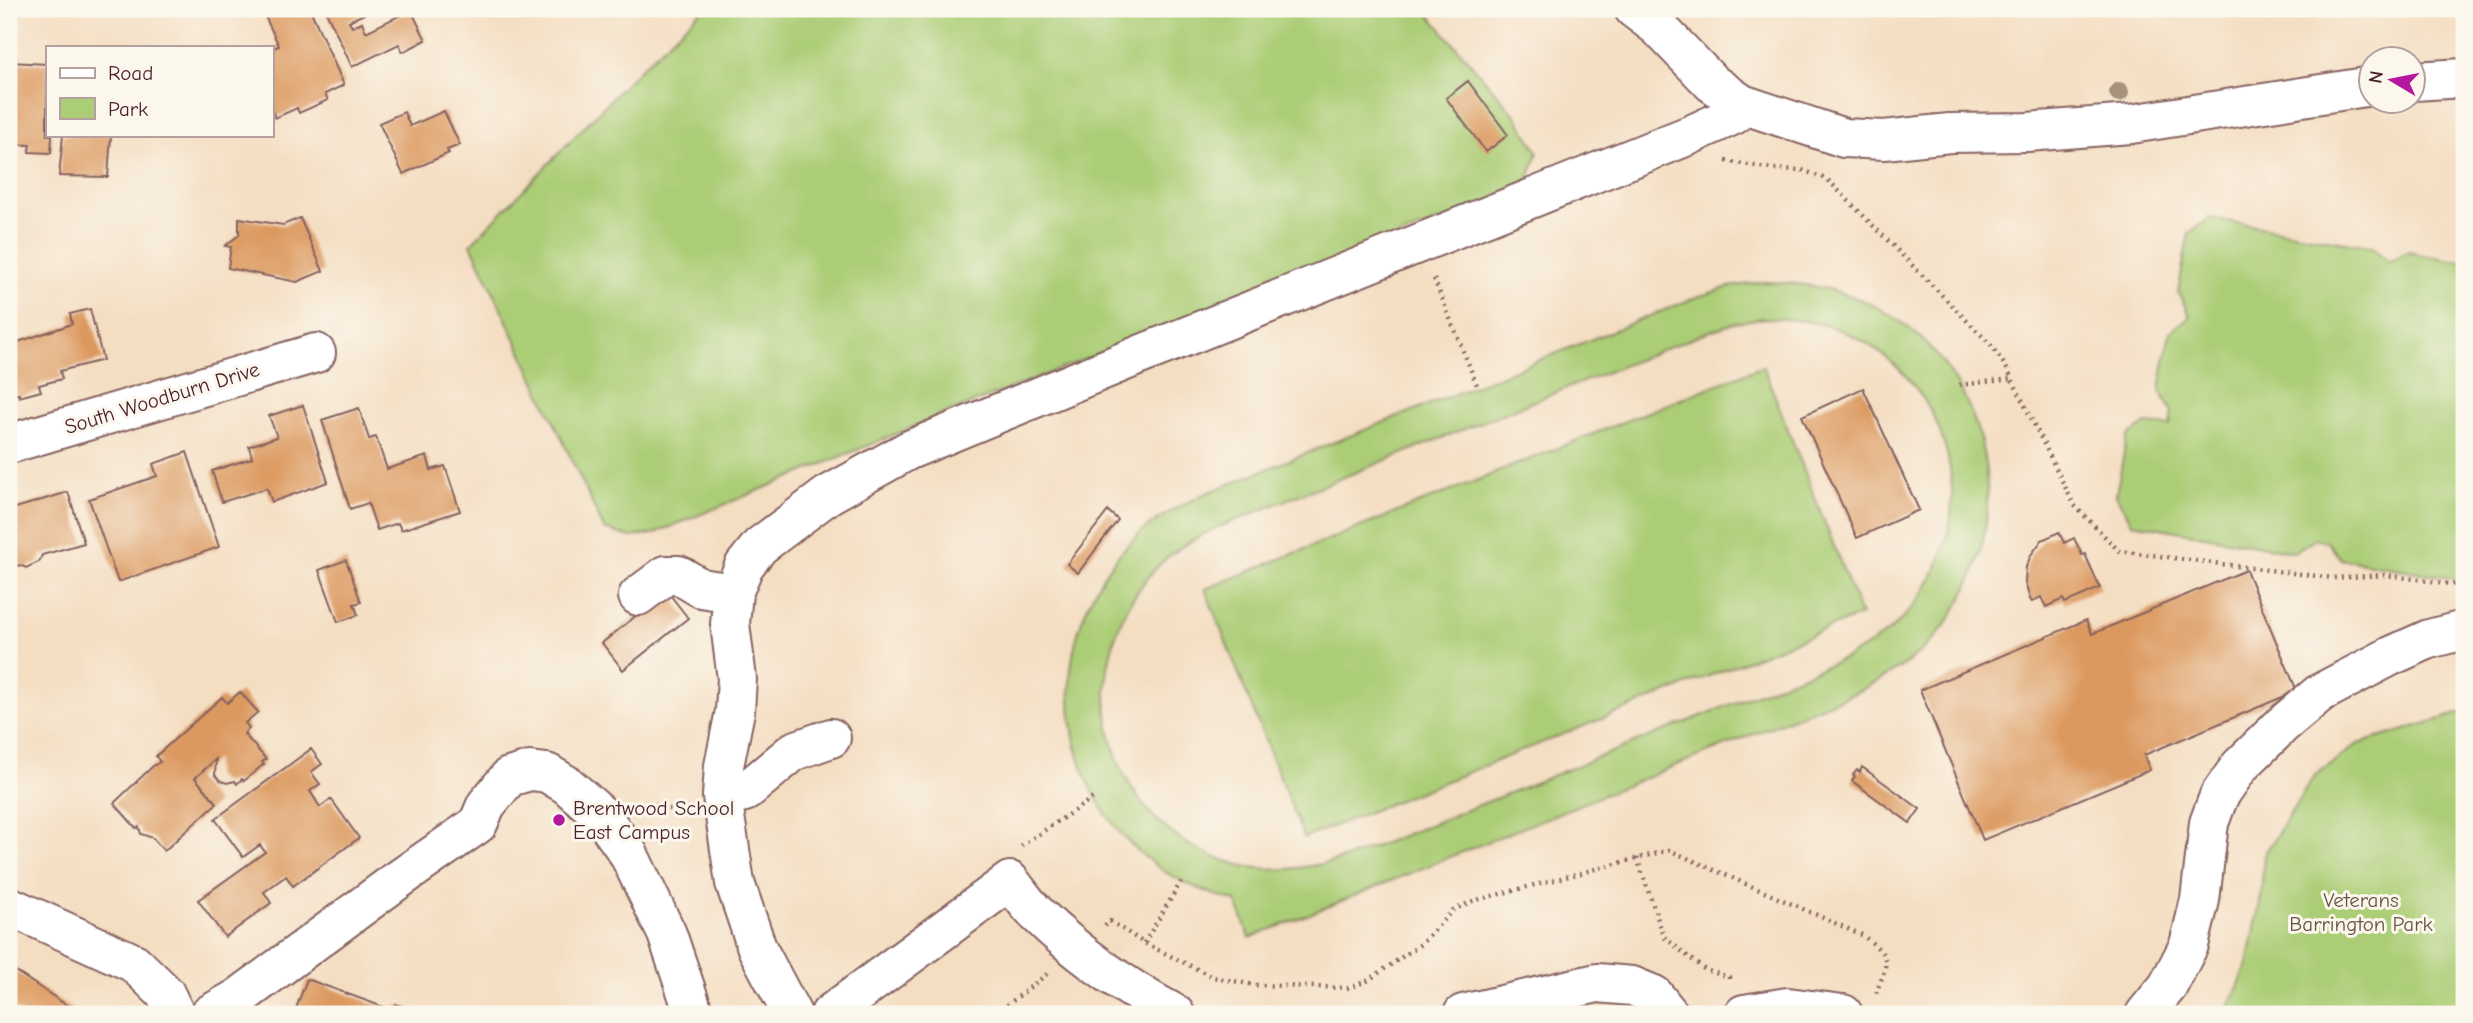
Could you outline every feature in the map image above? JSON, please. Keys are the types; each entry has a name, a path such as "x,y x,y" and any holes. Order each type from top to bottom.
{"street":[{"path":"1634,9 1658,27 1712,83 1742,104 1844,138 1884,140 1950,133 2027,132 2131,124 2358,88"},
{"path":"2428,80 2464,78"},
{"path":"792,1014 758,948 707,807 724,766 735,711 737,679 730,624 733,593 744,566 760,546 828,495 909,450 1690,135 1734,115 1742,104"},
{"name":"South Woodburn Drive","path":"9,444 316,353"},
{"path":"638,596 666,575 679,575 701,588 733,593"},
{"path":"2145,1014 2168,986 2189,945 2200,901 2209,823 2219,796 2240,766 2282,724 2320,693 2429,639 2464,630"},
{"path":"707,807 745,792 794,751 831,738"},
{"path":"210,1014 238,998 394,882 478,824 486,805 509,777 530,771 547,773 567,785 601,815 628,853 667,934 694,1014"},
{"path":"830,1014 1010,881 1036,913 1078,950 1140,995 1175,1014"},
{"path":"9,906 134,963 165,993 175,1014"},
{"path":"1463,1014 1597,983 1632,986 1654,995 1669,1014"},
{"path":"1737,1002 1788,1007 1858,1008"}],"path":[{"path":"1690,135 1696,146 1724,161 1772,169 1801,170 1827,179 1990,344 2006,367 2074,505 2119,551 2332,578 2385,575 2464,586"},
{"path":"1420,244 1477,385"},
{"path":"1959,385 2011,379"},
{"path":"634,806 707,807"},
{"path":"1110,921 1144,943 1213,977 1254,985 1348,988 1367,981 1421,944 1453,910 1473,901 1669,850 1862,935 1883,951 1887,963 1858,1008"},
{"path":"1636,858 1664,937 1705,970 1729,977 1737,1002"},
{"path":"1144,943 1181,882"}],"green space":[{"path":"703,9 1424,9 1516,116 1538,152 1529,179 1488,202 937,417 653,534 630,537 604,529 471,244 644,65"},
{"path":"2210,218 2373,247 2388,262 2407,252 2464,262 2464,580 2341,559 2327,542 2314,539 2294,552 2132,523 2116,495 2127,437 2146,424 2170,426 2172,412 2160,390 2170,332 2190,316 2178,292 2189,233"},
{"path":"1761,282 1795,284 1827,289 1859,299 1889,314 1926,343 1954,379 1974,420 1985,464 1987,509 1980,554 1963,596 1937,635 1919,653 1888,675 1855,693 1250,938 1236,901 1202,890 1170,875 1150,861 1116,828 1091,788 1076,745 1070,700 1073,655 1086,611 1108,570 1139,534 1161,517 1202,495 1697,297 1729,287","holes":["1764,318 1807,321 1847,333 1884,356 1913,385 1934,419 1948,456 1952,496 1947,535 1934,574 1910,610 1887,632 1841,660 1332,862 1272,869 1226,861 1182,840 1148,810 1124,773 1110,731 1106,687 1114,642 1132,600 1168,557 1216,528 1710,331 1737,322"]},
{"path":"1763,366 1861,615 1304,838 1205,589"},
{"name":"Veterans Barrington Park","path":"2464,712 2464,1014 2223,1014 2232,1001 2248,964 2261,897 2264,855 2314,776 2358,744"}],"building":[{"path":"281,9 310,9 344,85 325,94 328,100 299,113 297,108 275,118 273,48 279,46 265,16"},
{"path":"325,9 368,9 349,21 352,27 362,22 366,32 411,10 426,40 403,52 399,44 352,67"},
{"path":"9,62 46,64 46,136 52,136 51,153 29,152 30,145 9,144"},
{"path":"1468,81 1508,135 1486,152 1446,98"},
{"path":"444,111 460,145 447,150 449,153 403,174 379,123 404,112 410,126"},
{"path":"63,136 111,136 108,177 59,176"},
{"path":"239,218 283,225 300,218 323,271 297,282 228,268 231,247 225,246 239,235"},
{"path":"90,309 103,360 60,371 62,379 39,385 41,391 19,397 19,394 9,396 9,345 72,324 70,314"},
{"path":"1863,388 1919,510 1857,538 1802,416"},
{"path":"303,405 328,482 272,502 267,488 222,502 212,471 252,458 249,446 277,437 269,416"},
{"path":"359,408 369,439 376,437 387,469 427,456 431,470 445,466 460,511 401,530 398,523 377,530 368,503 350,509 322,420"},
{"path":"187,452 219,547 118,582 89,499 157,476 153,464"},
{"path":"68,492 84,543 42,555 39,562 26,568 20,565 9,569 9,510"},
{"path":"1108,511 1118,520 1078,573 1067,564"},
{"path":"2059,532 2064,543 2074,538 2082,555 2085,554 2100,588 2065,603 2063,599 2046,607 2041,597 2032,602 2030,599 2025,583 2026,567 2042,540"},
{"path":"346,560 361,602 354,604 358,615 338,622 319,570"},
{"path":"2246,570 2297,691 2144,755 2150,770 1983,840 1920,690 2086,620 2092,634"},
{"path":"667,591 688,618 623,670 602,643"},
{"path":"240,692 258,712 245,723 249,728 244,734 266,759 262,762 264,764 244,781 242,779 237,784 235,781 227,783 215,775 216,759 195,778 217,803 164,851 153,838 141,834 139,827 136,828 114,803 160,762 156,756 222,697 227,703"},
{"path":"311,749 322,764 311,772 320,784 310,791 320,807 331,799 359,838 293,886 286,876 264,892 271,903 225,937 198,900 265,852 260,845 243,857 215,819"},
{"path":"1862,767 1920,809 1910,823 1852,781 1855,776 1853,775 1857,770 1860,772"},
{"path":"9,967 80,1014 23,1014 9,1005"},
{"path":"307,979 394,1011 396,1004 424,1014 294,1014"}],"place":[{"name":"Brentwood School East Campus","path":"559,820"}]}
